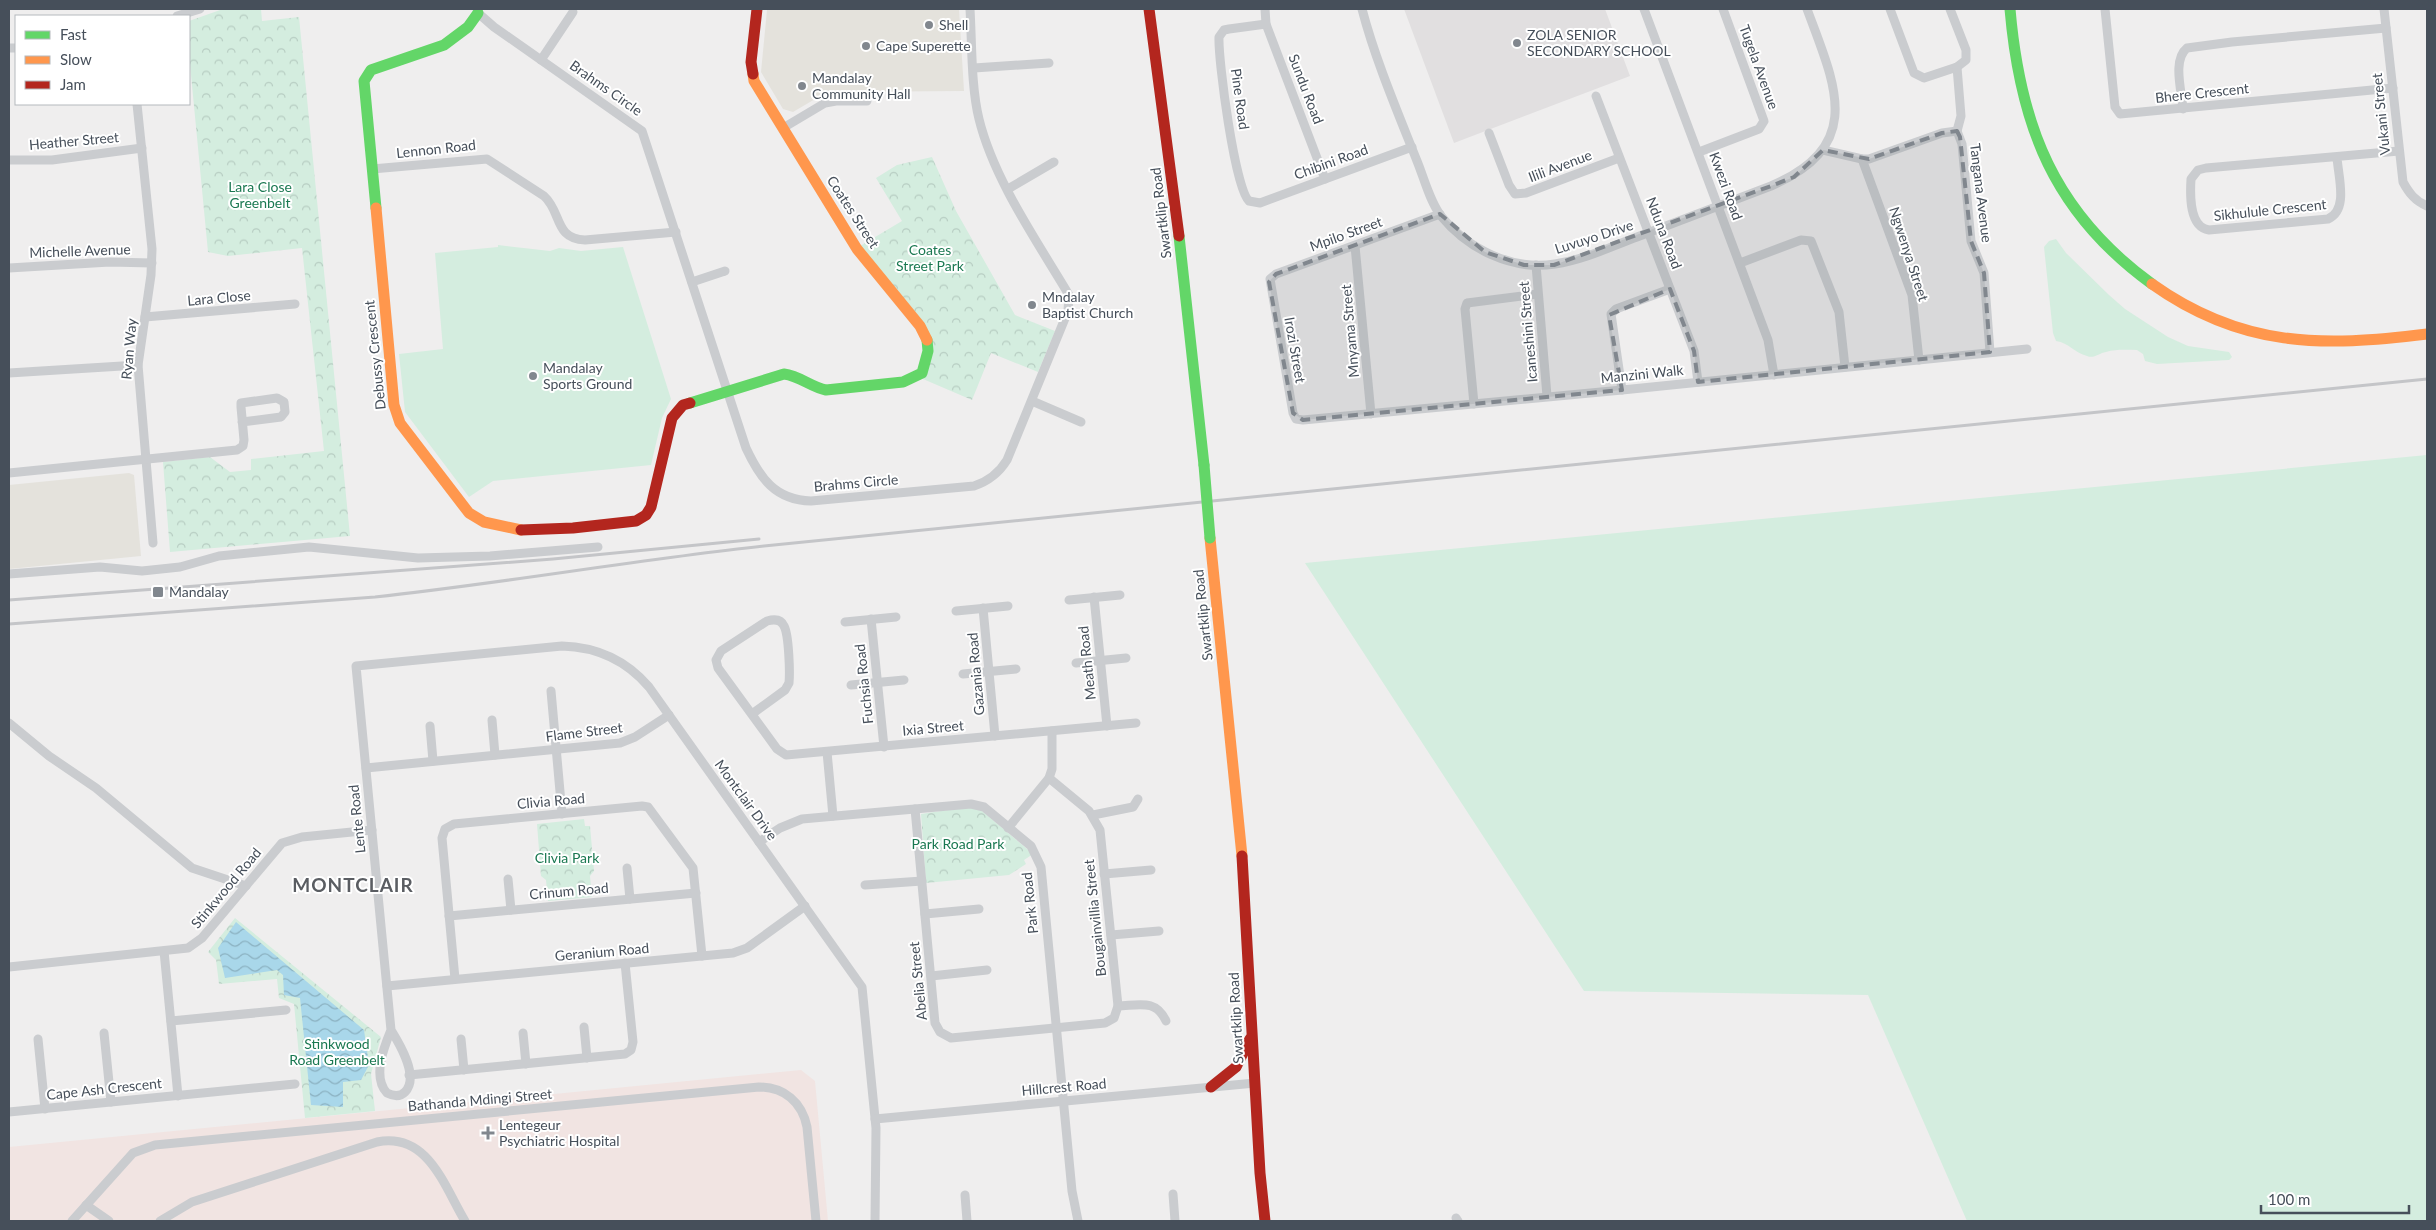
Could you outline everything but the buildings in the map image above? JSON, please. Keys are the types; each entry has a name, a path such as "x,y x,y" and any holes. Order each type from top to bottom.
{"main road":[{"name":"Coates Street","path":"727,391 784,374 795,376 815,388 826,390 903,382 922,373 928,350 924,333 857,249 754,81 751,62 757,9"},
{"name":"Swartklip Road","path":"1149,9 1179,235 1204,465 1242,858 1265,1221"},
{"path":"2010,9 2021,92 2028,119 2048,167 2085,223 2127,266 2170,297 2185,305 2255,332 2297,340 2320,342 2373,340 2427,334"},
{"name":"Debussy Crescent","path":"477,11 464,33 450,43 371,70 366,74 364,84 397,415 451,490 476,520 518,531 640,519 651,507 671,421 676,410 683,405 727,391"},
{"path":"1211,1087 1227,1079 1240,1063 1252,1033"}],"street":[{"path":"180,15 200,9"},
{"name":"Brahms Circle","path":"477,11 494,27 642,131 746,448 760,476 776,492 789,498 804,501 974,486 985,482 1004,465 1068,311 1070,299 992,160 979,119 970,9"},
{"name":"Sundu Road","path":"1265,9 1266,24 1325,179"},
{"name":"Luvuyo Drive","path":"1362,9 1412,147 1440,214 1453,229 1485,252 1505,260 1536,265 1576,260 1794,176 1810,166 1824,150 1834,125 1836,95 1808,9"},
{"name":"Kwezi Road","path":"1644,9 1768,340 1774,375"},
{"name":"Tugela Avenue","path":"1699,152 1759,129 1764,121 1723,9"},
{"path":"1890,9 1916,76 1924,78 1957,68 1966,60 1966,50 1950,9"},
{"name":"Bhere Crescent","path":"2105,9 2117,111 2126,114 2393,88"},
{"name":"Vukani Street","path":"2384,9 2398,151 2406,187 2418,202 2427,206"},
{"path":"541,60 573,12"},
{"name":"Pine Road","path":"1260,202 1249,201 1244,192 1229,124 1219,36 1224,30 1266,24"},
{"path":"2183,109 2179,66 2180,57 2188,48 2206,44 2386,28"},
{"path":"974,68 1049,63"},
{"name":"Tangana Avenue","path":"1957,68 1961,116 1957,131 1962,144 1971,241 1984,273 1990,352"},
{"name":"Nduna Road","path":"1596,96 1694,351 1698,382"},
{"path":"783,128 825,103 867,101"},
{"name":"Ryan Way","path":"137,105 152,263 138,365 153,543"},
{"path":"1824,150 1862,159 1877,157 1942,133 1957,131"},
{"name":"Ilili Avenue","path":"1489,133 1508,185 1515,194 1526,193 1620,158"},
{"name":"Chibini Road","path":"1260,202 1412,147"},
{"name":"Heather Street","path":"9,160 52,160 142,148"},
{"name":"Sikhulule Crescent","path":"2336,157 2340,206 2336,216 2328,219 2209,230 2202,229 2194,220 2191,179 2198,170 2398,151"},
{"name":"Lennon Road","path":"372,169 487,159 544,196 551,203 565,233 572,238 585,240 676,232"},
{"name":"Ngwenya Street","path":"1862,159 1912,295 1919,360"},
{"path":"1008,189 1054,162"},
{"name":"Mpilo Street","path":"1269,286 1270,279 1276,274 1440,214"},
{"path":"1740,263 1801,240 1811,241 1839,312 1845,367"},
{"name":"Mnyama Street","path":"1355,246 1371,414"},
{"name":"Michelle Avenue","path":"9,268 110,262 152,263"},
{"name":"Icaneshini Street","path":"1536,265 1547,396"},
{"path":"692,282 725,271"},
{"name":"Irozi Street","path":"1269,286 1292,413 1296,418"},
{"path":"1622,390 1611,314 1616,310 1670,289"},
{"path":"1474,404 1465,309 1467,303 1537,294"},
{"name":"Lara Close","path":"145,316 295,304"},
{"name":"Manzini Walk","path":"1296,418 1303,420 1622,390 2027,348"},
{"path":"9,372 138,365"},
{"path":"9,473 237,450 243,446 241,405 243,401 277,398 284,402 285,412 281,417 242,422"},
{"path":"1032,400 1081,422"},
{"path":"9,574 100,567 142,571 180,566 219,556 309,547 418,558 490,556 598,547"},
{"path":"1069,600 1120,595"},
{"name":"Meath Road","path":"1094,597 1107,726"},
{"path":"956,611 1008,606"},
{"name":"Gazania Road","path":"983,608 995,736"},
{"path":"845,622 896,617"},
{"name":"Fuchsia Road","path":"871,619 884,747"},
{"name":"Ixia Street","path":"752,714 785,690 789,683 785,629 780,621 776,620 767,621 716,656 718,668 752,714 781,753 791,756 1136,723"},
{"name":"Montclair Drive","path":"356,666 562,646 586,648 608,655 635,672 649,687 862,987 875,1119 875,1221"},
{"path":"1076,663 1126,658"},
{"name":"Lente Road","path":"356,666 391,1030 382,1062 383,1088 390,1095 402,1095 409,1086 409,1076 404,1053 391,1030"},
{"path":"963,674 1016,669"},
{"path":"851,685 904,680"},
{"path":"550,691 562,814"},
{"name":"Flame Street","path":"366,768 626,742 669,715"},
{"path":"492,720 495,755"},
{"path":"9,723 49,756 96,788 192,868 246,886"},
{"path":"430,726 433,761"},
{"path":"1008,828 1049,778 1052,769 1052,731"},
{"path":"827,752 833,816"},
{"path":"1049,778 1093,816 1130,808 1136,804 1138,799"},
{"name":"Park Road","path":"759,842 790,822 833,816 975,804 984,807 1030,846 1041,868 1072,1191 1078,1221"},
{"name":"Clivia Road","path":"455,979 442,838 443,832 448,826 454,824 648,807 692,866 702,956"},
{"name":"Abelia Street","path":"915,809 936,1026 947,1037 1056,1028"},
{"name":"Bougainvillia Street","path":"1093,816 1100,830 1118,1006"},
{"name":"Stinkwood Road","path":"9,967 188,948 196,944 282,843 291,839 372,830"},
{"name":"Crinum Road","path":"627,868 630,899"},
{"path":"1104,874 1152,870"},
{"name":"Crinum Road","path":"508,879 511,910"},
{"path":"865,885 922,881"},
{"name":"Crinum Road","path":"449,916 696,893"},
{"name":"Geranium Road","path":"387,986 702,956 742,950 806,906"},
{"path":"925,914 979,909"},
{"path":"1111,935 1159,931"},
{"name":"Cape Ash Crescent","path":"9,1112 178,1096 164,952"},
{"path":"409,1076 625,1054 632,1046 626,963"},
{"path":"931,976 987,970"},
{"path":"1056,1028 1105,1023 1114,1018 1118,1006 1154,1006 1160,1010 1166,1021"},
{"path":"171,1021 286,1010"},
{"path":"584,1027 587,1058"},
{"path":"104,1033 111,1102"},
{"path":"523,1033 526,1064"},
{"path":"38,1039 45,1109"},
{"path":"461,1039 464,1070"},
{"name":"Hillcrest Road","path":"875,1119 1255,1083"},
{"path":"178,1096 296,1084"},
{"name":"Bathanda Mdingi Street","path":"72,1221 133,1153 155,1145 766,1087 781,1090 794,1099 806,1119 816,1221"},
{"path":"160,1221 192,1202 377,1142 391,1140 410,1144 428,1158 464,1221"},
{"path":"1173,1194 1175,1221"},
{"path":"965,1195 968,1221"},
{"path":"86,1205 109,1221"}],"highlighted area":[{"path":"1957,131 1960,137 1971,241 1984,273 1990,352 1698,382 1694,351 1670,289 1609,315 1622,390 1303,420 1293,413 1269,282 1276,274 1440,214 1485,252 1524,265 1554,265 1794,177 1823,150 1869,159 1942,133"}],"shaded area":[{"path":"959,9 964,91 827,92 793,112 783,109 761,72 767,10"},
{"name":"ZOLA SENIOR SECONDARY SCHOOL","path":"1404,9 1605,9 1630,76 1454,143"},
{"path":"129,473 134,475 141,556 9,569 9,485"},
{"name":"Lentegeur Psychiatric Hospital","path":"801,1070 815,1081 828,1221 9,1221 9,1147"}],"green space":[{"name":"Lara Close Greenbelt","path":"223,9 261,9 262,21 299,17 350,536 170,552 163,462 210,457 230,472 251,470 251,459 324,451 302,248 228,256 208,252 190,64 190,21"},
{"name":"Coates Street Park","path":"932,157 956,211 1015,315 1055,331 1038,372 991,353 972,400 923,379 933,353 860,246 902,221 876,178 897,165"},
{"path":"2056,239 2066,253 2125,309 2168,337 2188,346 2229,352 2232,357 2229,360 2157,364 2145,361 2143,354 2137,350 2114,350 2090,357 2056,341 2053,333 2044,247 2049,241"},
{"name":"Mandalay Sports Ground","path":"498,245 550,251 559,248 581,251 623,247 671,399 662,418 651,465 493,481 469,497 405,412 399,354 443,349 435,253 498,247"},
{"path":"2427,455 2427,1221 1967,1221 1868,995 1584,991 1305,563"},
{"name":"Park Road Park","path":"967,807 981,810 1033,854 1024,860 1026,864 1009,875 926,883 921,814"},
{"name":"Clivia Park","path":"584,819 585,826 590,826 594,871 590,876 592,897 548,901 546,880 541,876 537,824"},
{"name":"Stinkwood Road Greenbelt","path":"235,918 381,1037 371,1074 375,1111 305,1118 294,1004 279,998 277,979 219,984 216,960 208,952"}],"water":[{"name":"Stinkwood Road Greenbelt","path":"236,922 364,1030 369,1065 361,1080 343,1082 343,1107 311,1105 300,998 284,995 283,975 277,970 225,978 218,948"}],"railway":[{"path":"9,624 375,597 764,546 2427,379"},
{"path":"9,600 553,559 759,539"}],"traffic: fast":[{"path":"2010,9 2015,51 2023,91 2033,129 2048,164 2067,197 2090,228 2118,257 2152,284"},
{"path":"376,208 364,81 371,70 444,45 468,27 478,13"},
{"path":"1179,236 1204,465"},
{"path":"690,403 784,374 826,390 903,382 922,373 928,351 927,340"},
{"path":"1204,465 1210,538"}],"traffic: slow":[{"path":"753,74 754,81 857,249 920,326 927,340"},
{"path":"376,208 394,405 400,423 469,513 484,522 521,530"},
{"path":"2152,284 2185,305 2218,321 2284,338 2352,341 2427,334"},
{"path":"1210,538 1242,856"}],"traffic: jam":[{"path":"753,74 751,62 757,9"},
{"path":"1149,9 1179,236"},
{"path":"521,530 573,528 636,521 646,515 651,507 672,418 683,405 690,403"},
{"path":"1242,856 1260,1173 1265,1221"},
{"path":"1211,1087 1236,1067 1250,1039"}],"place":[{"name":"Shell","path":"929,25"},
{"name":"ZOLA SENIOR SECONDARY SCHOOL","path":"1517,43"},
{"name":"Cape Superette","path":"866,46"},
{"name":"Mandalay Community Hall","path":"802,86"},
{"name":"Mndalay Baptist Church","path":"1032,305"},
{"name":"Mandalay Sports Ground","path":"533,376"},
{"name":"Mandalay","path":"158,592"},
{"name":"Lentegeur Psychiatric Hospital","path":"488,1133"}],"district":[{"name":"MONTCLAIR","path":"353,885"}]}
